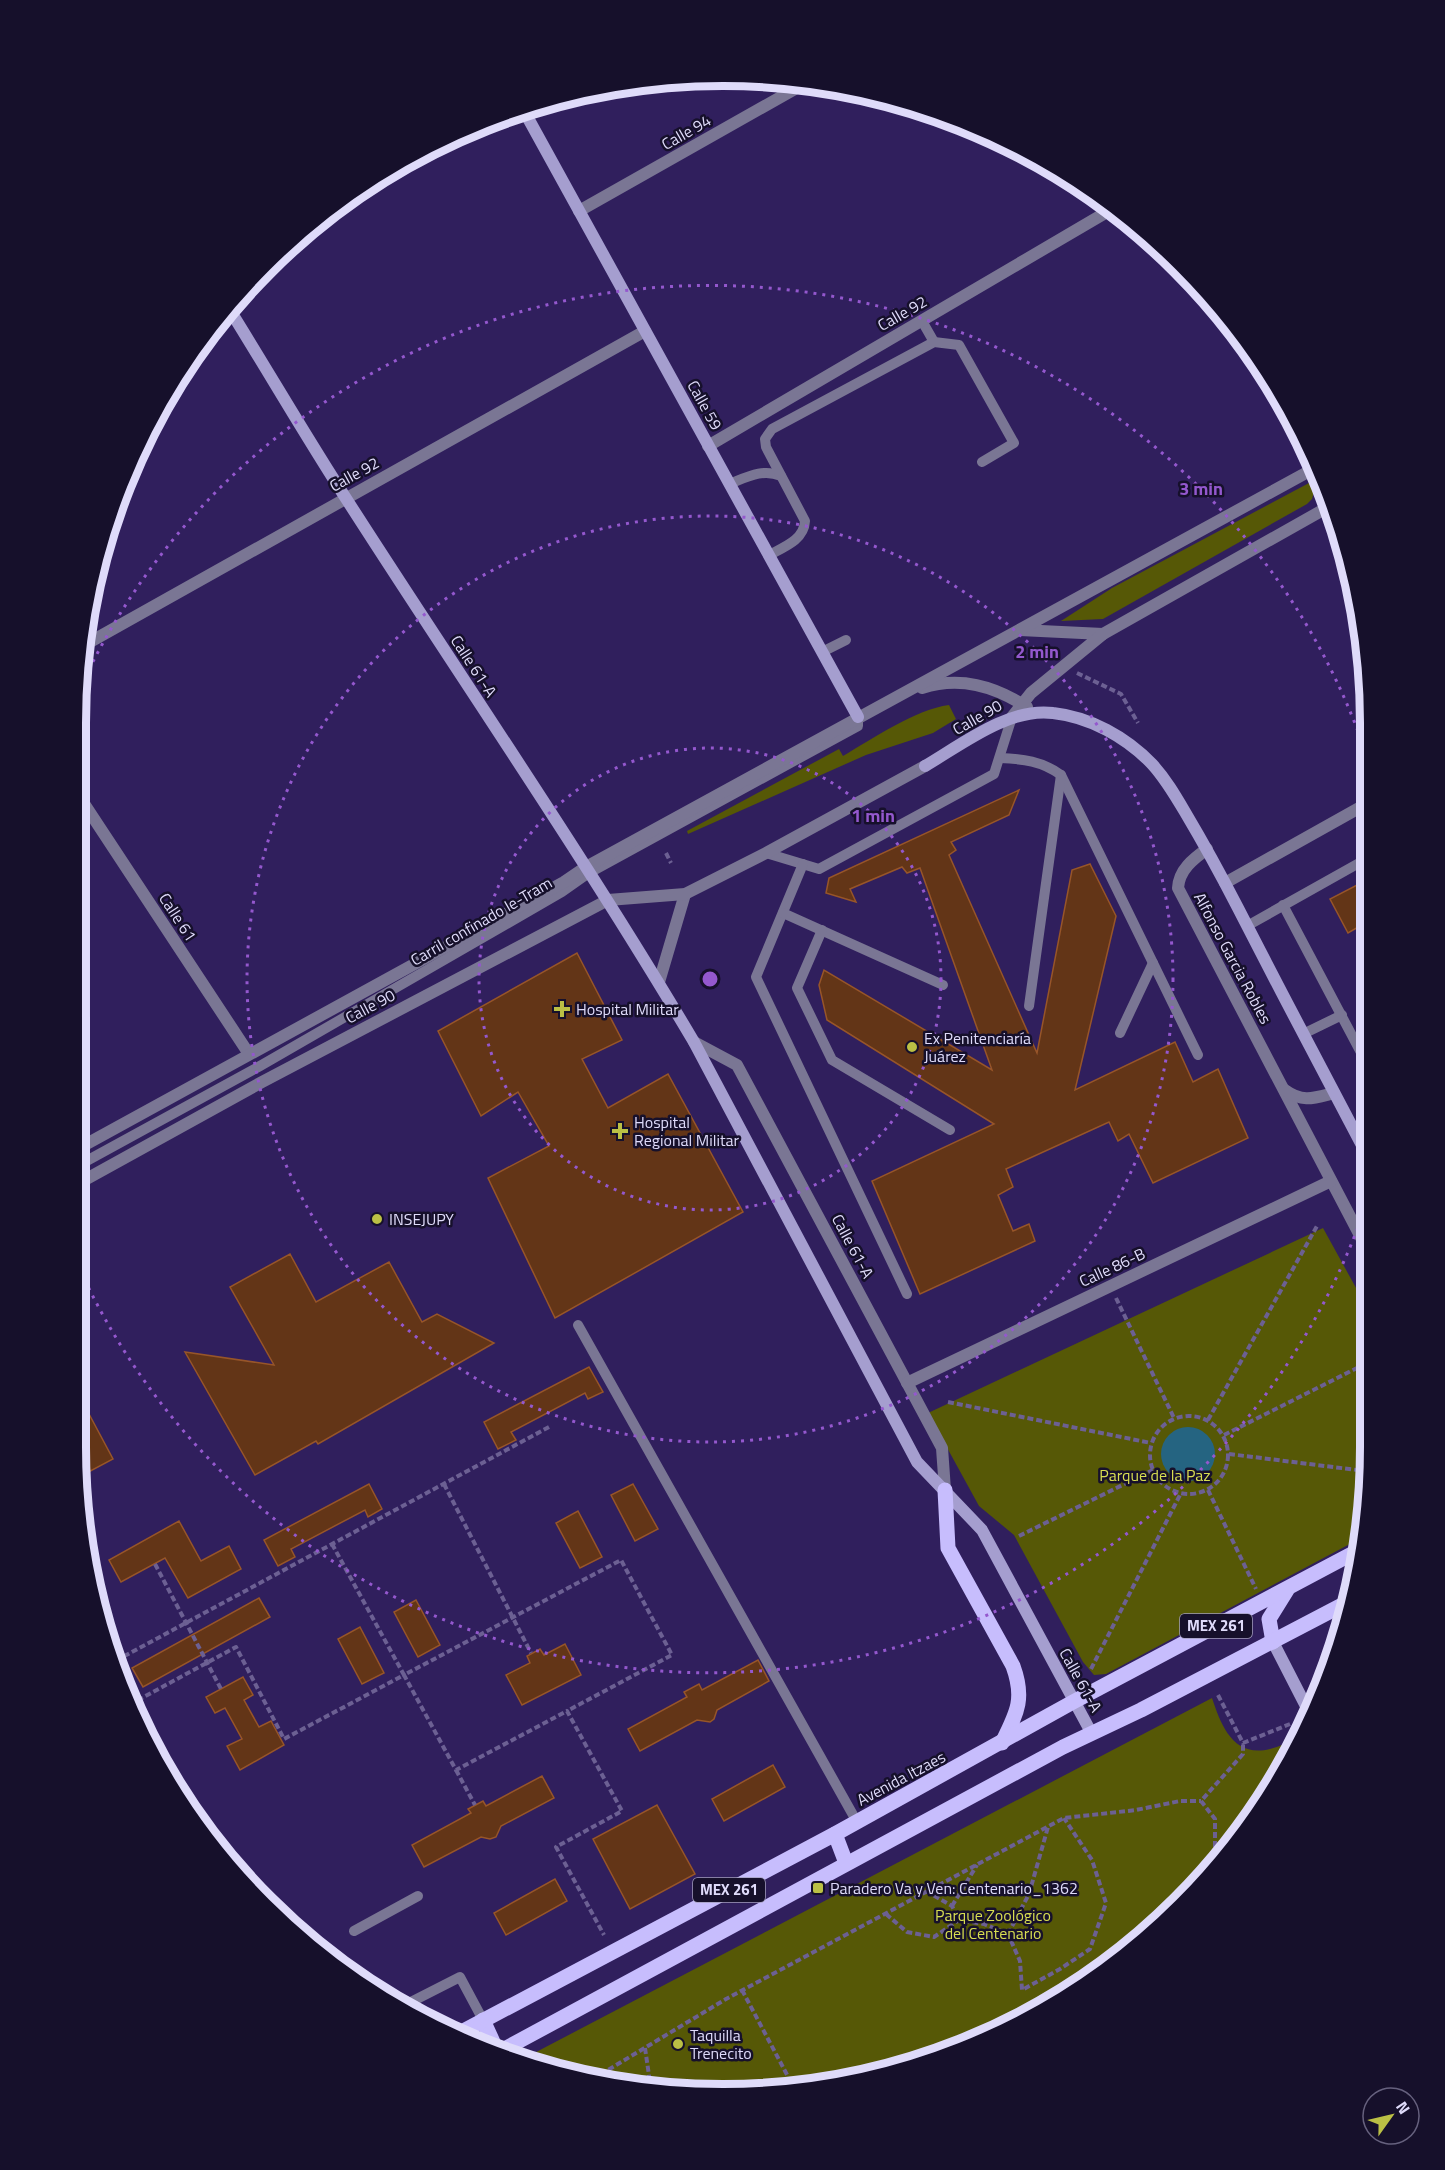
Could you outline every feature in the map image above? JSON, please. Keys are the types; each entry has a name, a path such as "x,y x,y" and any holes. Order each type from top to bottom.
{"main road":[{"path":"945,1490 948,1548 1013,1666 1018,1681 1020,1702 1002,1743"},
{"name":"Avenida Itzaes","path":"465,2030 835,1834 1073,1702 1350,1554"},
{"path":"1273,1642 1269,1619 1289,1586"},
{"name":"MEX 261","path":"508,2047 1063,1747 1273,1642 1337,1614"},
{"path":"835,1834 846,1863"},
{"path":"483,2020 492,2041"}],"street":[{"name":"Calle 94","path":"579,212 794,90"},
{"name":"Calle 59","path":"527,116 858,717"},
{"name":"Calle 92","path":"708,446 1105,213"},
{"name":"Calle 61-A","path":"233,315 345,498 608,900 659,982 694,1042 918,1462 982,1530 1092,1734"},
{"name":"Calle 92","path":"91,641 645,331"},
{"path":"898,695 1308,472"},
{"name":"Calle 90","path":"86,1179 262,1082 608,900 685,894 766,853 1012,717 1031,693 1102,634 1323,510"},
{"path":"1018,630 1102,634"},
{"path":"898,695 942,683 965,682 1009,696 1037,713"},
{"name":"Calle 90","path":"86,1144 587,870 898,695"},
{"name":"Alfonso Garcia Robles","path":"1012,717 1052,712 1083,719 1112,733 1135,749 1165,778 1207,849 1360,1142"},
{"name":"Calle 61","path":"86,807 249,1054"},
{"path":"1225,883 1360,807"},
{"name":"Alfonso Garcia Robles","path":"1207,849 1192,859 1184,869 1178,880 1178,888 1360,1236"},
{"path":"659,982 685,894"},
{"name":"Calle 61-A","path":"694,1042 736,1065 942,1448 945,1490"},
{"path":"1282,1088 1295,1097 1306,1099 1334,1093"},
{"name":"Calle 86-B","path":"907,1383 1331,1181"},
{"path":"1273,1642 1305,1704"}],"lane":[{"path":"922,321 934,342"},
{"path":"769,555 802,535 805,529 805,521 766,447 765,439 772,429 934,342 959,345 1014,443 982,462"},
{"path":"729,484 757,473 774,473 781,476"},
{"path":"822,652 846,640"},
{"path":"766,853 819,869 994,774 1012,717"},
{"path":"1000,758 1022,759 1049,766 1061,775 1198,1054"},
{"path":"1029,1006 1061,775"},
{"path":"1247,926 1360,862"},
{"path":"804,864 756,977 907,1294"},
{"name":"Carril confinado Ie-Tram","path":"86,1161 260,1066 562,892 587,870"},
{"path":"1283,905 1360,1050"},
{"path":"783,913 943,985"},
{"path":"822,930 797,988 832,1060 950,1130"},
{"path":"1120,1033 1153,963"},
{"path":"1304,1034 1342,1015"},
{"path":"578,1325 857,1822"},
{"path":"354,1931 418,1896"},
{"path":"410,2002 460,1977 483,2020"}],"path":[{"path":"1076,673 1121,694 1138,723"},
{"path":"666,853 671,863"},
{"path":"1208,1420 1317,1226"},
{"path":"1110,1287 1174,1418"},
{"path":"1224,1435 1360,1367"},
{"path":"948,1402 1151,1443"},
{"path":"1184,1415 1195,1415 1208,1420 1224,1435 1229,1454 1223,1476 1208,1490 1198,1494 1181,1493 1167,1487 1153,1470 1150,1453 1151,1443 1159,1428 1174,1418 1184,1415"},
{"path":"121,1658 549,1427"},
{"path":"1229,1454 1359,1470"},
{"path":"1019,1536 1153,1470"},
{"path":"444,1484 531,1653"},
{"path":"1208,1490 1256,1589"},
{"path":"1091,1669 1181,1493"},
{"path":"332,1544 475,1805"},
{"path":"129,1678 140,1699 236,1647 284,1739 621,1560 672,1655 456,1770"},
{"path":"155,1564 221,1689"},
{"path":"603,2073 742,1990 1064,1818 1136,1810 1180,1801 1201,1801 1243,1754 1243,1743 1218,1695"},
{"path":"567,1711 622,1811 556,1847 604,1935"},
{"path":"1243,1743 1290,1724"},
{"path":"1201,1801 1215,1819 1215,1851"},
{"path":"886,1914 907,1932 934,1936 959,1920 984,1924 1008,1934 1020,1961 1022,1990 1090,1949 1106,1903 1092,1860 1064,1818"},
{"path":"1008,1934 1029,1894 1047,1827"},
{"path":"952,1906 977,1864"},
{"path":"926,1892 952,1906 959,1920"},
{"path":"742,1990 791,2080"},
{"path":"645,2048 650,2080"}],"green space":[{"path":"1312,483 1315,489 1312,499 1307,504 1103,619 1061,621 1112,588"},
{"path":"949,705 956,719 933,733 866,755 688,834 687,831 839,749 843,756 909,718"},
{"name":"Parque de la Paz","path":"1323,1228 1360,1295 1360,1448 1352,1543 1106,1674 1094,1675 1083,1662 1014,1535 979,1506 928,1413"},
{"name":"Parque Zoológico del Centenario","path":"1212,1698 1230,1737 1238,1744 1247,1749 1257,1750 1270,1749 1287,1743 1252,1801 1228,1835 1173,1898 1143,1926 1110,1953 1041,1999 966,2036 887,2063 806,2079 764,2083 681,2083 639,2079 598,2072 531,2055"}],"water":[{"path":"1183,1427 1193,1427 1203,1431 1211,1439 1215,1454 1211,1469 1203,1477 1193,1481 1183,1481 1173,1477 1165,1469 1161,1459 1161,1449 1165,1439 1173,1431"}],"building":[{"name":"Ex Penitenciaría Juárez","path":"1019,790 1009,815 951,842 956,850 949,855 1037,1053 1072,870 1090,864 1116,916 1075,1090 1175,1042 1193,1082 1218,1069 1248,1138 1153,1183 1129,1134 1118,1141 1109,1122 1006,1169 1013,1187 998,1195 1013,1231 1029,1224 1035,1241 920,1294 872,1181 994,1124 827,1020 819,985 824,970 992,1070 920,868 907,873 902,867 850,889 856,902 826,893 829,878"},
{"path":"1357,885 1360,889 1360,926 1348,933 1330,899"},
{"name":"Hospital Regional Militar","path":"577,953 622,1040 582,1059 608,1108 668,1074 743,1212 555,1318 488,1178 549,1146 518,1092 481,1116 438,1031"},
{"path":"290,1254 316,1302 389,1262 422,1322 437,1314 494,1343 318,1444 316,1441 255,1475 185,1352 274,1365 230,1287"},
{"path":"589,1367 603,1392 588,1399 585,1393 511,1432 516,1440 498,1449 484,1422"},
{"path":"86,1408 113,1459 87,1473"},
{"path":"369,1484 382,1509 368,1517 365,1510 291,1549 295,1557 278,1566 264,1540"},
{"path":"633,1484 658,1529 635,1541 611,1495"},
{"path":"578,1511 602,1557 580,1568 556,1523"},
{"path":"179,1521 201,1561 229,1546 241,1569 188,1598 165,1558 121,1582 109,1560"},
{"path":"259,1598 270,1617 143,1687 132,1668"},
{"path":"416,1600 440,1645 418,1657 394,1612"},
{"path":"360,1627 384,1673 362,1684 338,1639"},
{"path":"565,1644 581,1675 522,1705 506,1675 530,1663 527,1656 540,1649 544,1655"},
{"path":"758,1660 769,1681 717,1710 714,1719 710,1722 697,1720 640,1751 628,1729 687,1697 684,1692 699,1684 702,1690"},
{"path":"243,1677 253,1695 244,1700 259,1727 271,1721 284,1745 240,1770 227,1746 242,1739 225,1708 215,1713 206,1697"},
{"path":"773,1765 785,1787 724,1821 712,1799"},
{"path":"542,1776 554,1798 501,1826 496,1837 490,1839 481,1837 424,1867 412,1845 471,1813 468,1809 483,1801 486,1806"},
{"path":"657,1805 695,1874 630,1909 593,1839"},
{"path":"555,1879 567,1901 506,1935 494,1913"}],"place":[{"name":"Hospital Militar","path":"562,1009"},
{"name":"Ex Penitenciaría Juárez","path":"912,1047"},
{"name":"Hospital Regional Militar","path":"620,1131"},
{"name":"INSEJUPY","path":"377,1219"},
{"name":"Paradero Va y Ven: Centenario_1362","path":"818,1888"},
{"name":"Taquilla Trenecito","path":"678,2044"}]}
